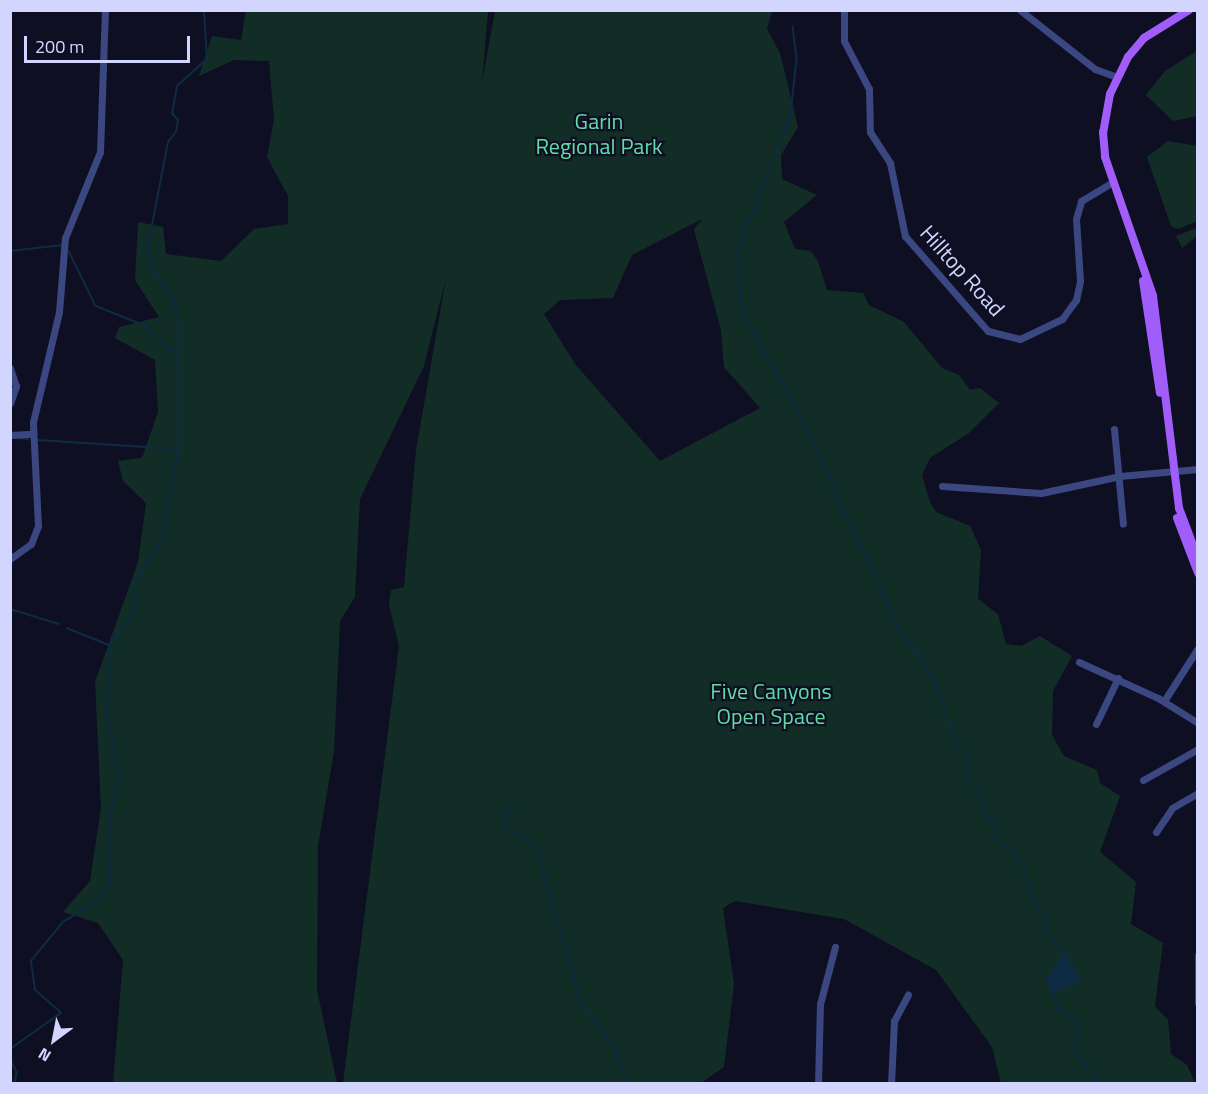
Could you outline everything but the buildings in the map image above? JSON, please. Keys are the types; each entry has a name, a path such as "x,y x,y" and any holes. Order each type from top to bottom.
{"main road":[{"path":"1189,10 1144,38 1116,77 1103,132 1113,182 1144,272 1170,472 1182,535 1197,573"},
{"path":"1170,472 1179,508 1197,558"}],"street":[{"path":"10,559 31,544 38,526 32,434 60,310 65,238 100,152 105,10"},
{"name":"Hilltop Road","path":"844,10 844,41 868,89 870,132 890,164 905,236 988,331 1020,339 1062,319 1076,300 1080,281 1077,219 1081,201 1113,182"},
{"path":"1020,10 1095,69 1116,77"},
{"path":"10,368 16,386 10,403"},
{"path":"1114,429 1123,524"},
{"path":"10,435 32,434"},
{"path":"942,486 1041,493 1119,476 1197,469"},
{"path":"1164,701 1197,648"},
{"path":"1079,662 1164,701 1197,723"},
{"path":"1096,724 1118,678"},
{"path":"1143,780 1197,749"},
{"path":"1156,832 1172,808 1197,793"},
{"path":"818,1083 820,1004 835,947"},
{"path":"1197,955 1197,1003"},
{"path":"891,1083 894,1021 908,995"}],"green space":[{"path":"246,11 488,11 482,82 495,11 772,11 767,29 780,53 798,127 781,155 782,179 817,195 784,222 795,249 811,251 818,261 827,290 863,293 869,305 904,322 942,368 959,375 970,390 980,388 999,403 969,433 930,458 922,475 930,502 936,512 970,526 981,550 978,599 998,614 1006,644 1021,646 1040,636 1072,656 1053,691 1052,735 1064,756 1097,770 1100,783 1120,796 1100,852 1136,882 1131,924 1163,943 1155,1006 1168,1020 1171,1054 1187,1065 1195,1083 1001,1083 992,1047 936,970 844,919 735,901 723,908 734,984 724,1067 701,1083 343,1083 399,646 389,605 391,590 404,587 416,450 446,278 424,366 360,499 355,597 340,621 334,752 318,846 317,990 337,1083 113,1083 123,960 98,923 63,912 90,881 101,808 95,682 138,562 146,503 123,481 118,461 142,458 158,412 155,360 115,338 119,327 159,317 135,280 138,222 163,227 166,254 221,261 254,229 288,224 288,196 267,157 274,120 269,61 234,60 199,76 212,36 241,40","holes":["702,219 694,230 721,330 724,367 760,408 660,461 575,364 544,314 560,300 613,298 632,255"]},
{"path":"1197,51 1197,116 1173,121 1146,95 1165,71"},
{"path":"1168,141 1197,146 1197,221 1178,229 1171,226 1147,157"},
{"path":"1197,228 1197,236 1182,248 1176,236"}],"water":[{"path":"1065,952 1081,981 1052,993 1046,980"}],"waterway":[{"path":"10,1049 61,1013 35,990 31,961 63,922 101,899 111,877 110,813 119,780 107,714 109,646 133,614 136,580 162,540 178,452 178,319 173,299 149,264 148,246 168,142 176,132 178,120 172,114 177,86 207,59 204,10"},
{"path":"793,26 797,59 791,115 738,251 742,311 800,415 899,627 934,678 955,742 969,757 968,781 980,789 985,814 998,825 996,840 1013,850 1025,869 1033,901 1046,917 1046,931 1065,952"},
{"path":"10,251 63,245"},
{"path":"69,251 96,306 146,326 179,357"},
{"path":"14,438 28,439"},
{"path":"38,440 177,449"},
{"path":"10,609 59,624"},
{"path":"67,628 109,645"},
{"path":"522,804 505,810 504,828 535,843 582,1005 616,1048 627,1084"},
{"path":"1055,991 1057,1010 1075,1016 1079,1025 1075,1051 1101,1084"},
{"path":"10,1059 17,1072 15,1084"}],"park label":[{"name":"Garin Regional Park","path":"599,134"},
{"name":"Five Canyons Open Space","path":"771,704"}]}
